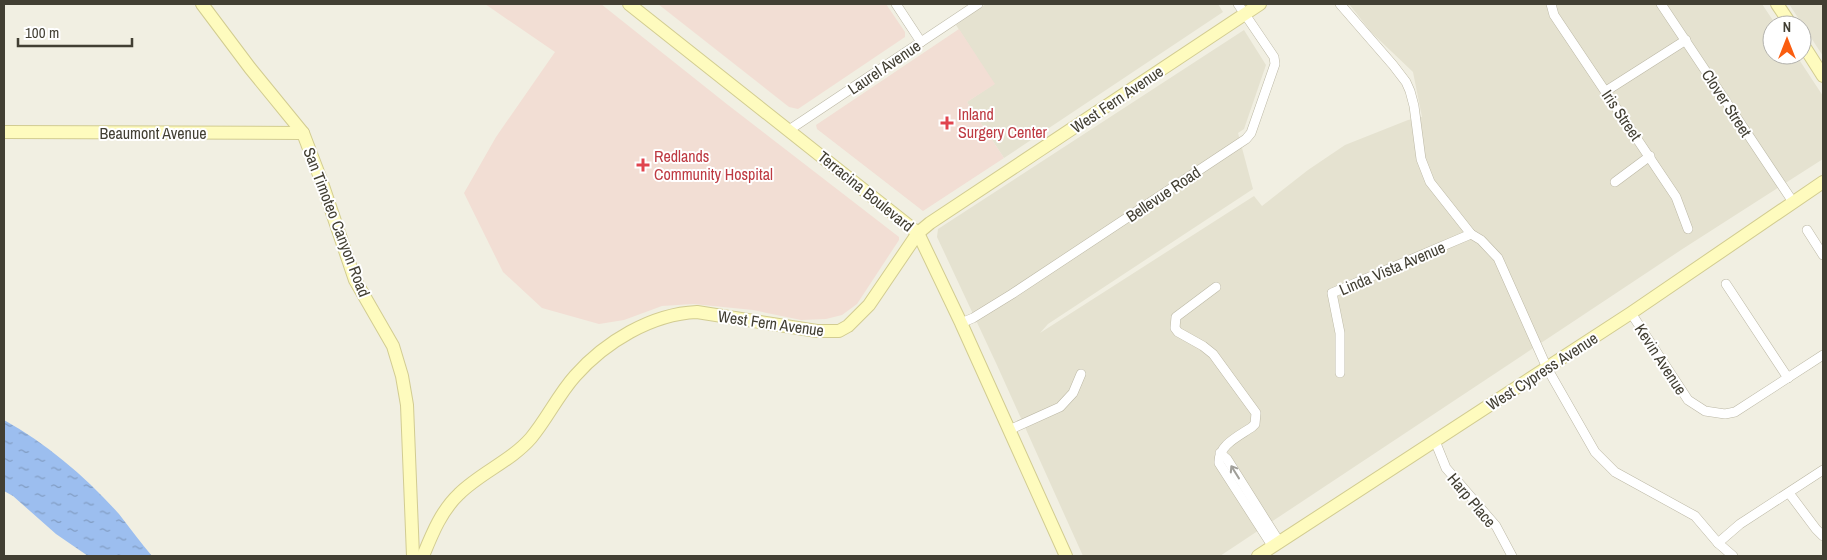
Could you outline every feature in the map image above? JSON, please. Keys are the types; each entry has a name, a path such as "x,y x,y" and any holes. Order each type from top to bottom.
{"main road":[{"name":"San Timoteo Canyon Road","path":"202,4 250,68 303,133 355,280 393,346 402,376 407,405 413,556"},
{"name":"Terracina Boulevard","path":"629,4 918,233 961,323 1066,556"},
{"name":"West Fern Avenue","path":"422,556 434,528 443,513 459,494 514,453 530,438 575,375 614,342 652,320 681,313 697,312 817,332 839,331 853,322 869,306 918,233 930,223 1242,9 1260,4"},
{"path":"1777,4 1784,15"},
{"path":"1812,59 1823,76"},
{"name":"Beaumont Avenue","path":"4,132 303,133"},
{"name":"West Cypress Avenue","path":"1258,556 1631,313 1823,182"}],"street":[{"path":"896,4 921,42"},
{"name":"Laurel Avenue","path":"789,130 978,4"},
{"path":"1340,4 1406,82 1414,106 1424,171 1430,182 1471,234 1481,240 1498,258 1547,368 1595,452 1611,468 1651,493 1690,512 1718,543 1733,556"},
{"name":"Iris Street","path":"1551,4 1554,15 1676,197 1688,229"},
{"name":"Clover Street","path":"1661,4 1793,202"},
{"name":"Bellevue Road","path":"961,323 1012,294 1238,144 1251,133 1275,64 1274,57 1242,9"},
{"path":"1606,91 1686,40"},
{"path":"1615,182 1650,156"},
{"path":"1807,230 1823,254"},
{"name":"Linda Vista Avenue","path":"1340,373 1340,333 1332,293 1471,234"},
{"path":"1726,284 1788,378"},
{"path":"1216,287 1176,317 1175,328 1178,332 1213,354 1256,413 1255,424 1223,448 1220,453 1227,459 1245,496 1276,545"},
{"name":"Kevin Avenue","path":"1631,313 1688,400 1705,412 1725,414 1736,412 1823,355"},
{"path":"1009,430 1060,406 1073,394 1081,374"},
{"name":"Harp Place","path":"1435,441 1446,468 1496,526 1512,556"},
{"path":"1718,543 1740,524 1823,470"},
{"path":"1789,493 1823,536"}],"shaded area":[{"name":"Redlands Community Hospital","path":"485,4 601,4 899,237 899,240 857,304 842,315 826,319 801,320 753,310 693,304 662,306 624,320 599,324 542,308 503,272 464,193 496,137 555,52"},
{"path":"658,4 886,4 905,32 905,37 798,109 789,107"},
{"path":"986,4 1218,4 1223,12 1004,158 967,102 994,84 956,25"},
{"path":"1349,4 1762,4 1769,15 1762,15 1762,65 1803,65 1823,96 1823,159 1684,248 1220,556 1083,556 937,237 938,229 1244,30 1266,65 1244,129 1238,133 1253,189 1048,324 1040,333 1254,196 1262,206 1308,170 1345,145 1408,120 1422,117 1413,72 1371,32"},
{"path":"1789,4 1823,4 1823,56 1812,39 1812,15 1796,15"},
{"path":"959,29 995,84 967,102 1004,158 923,211 817,129 816,125"}],"water":[{"path":"4,420 51,451 79,474 119,514 152,556 88,556 56,534 13,496 4,491"}],"place":[{"name":"Inland Surgery Center","path":"947,123"},
{"name":"Redlands Community Hospital","path":"643,165"}]}
